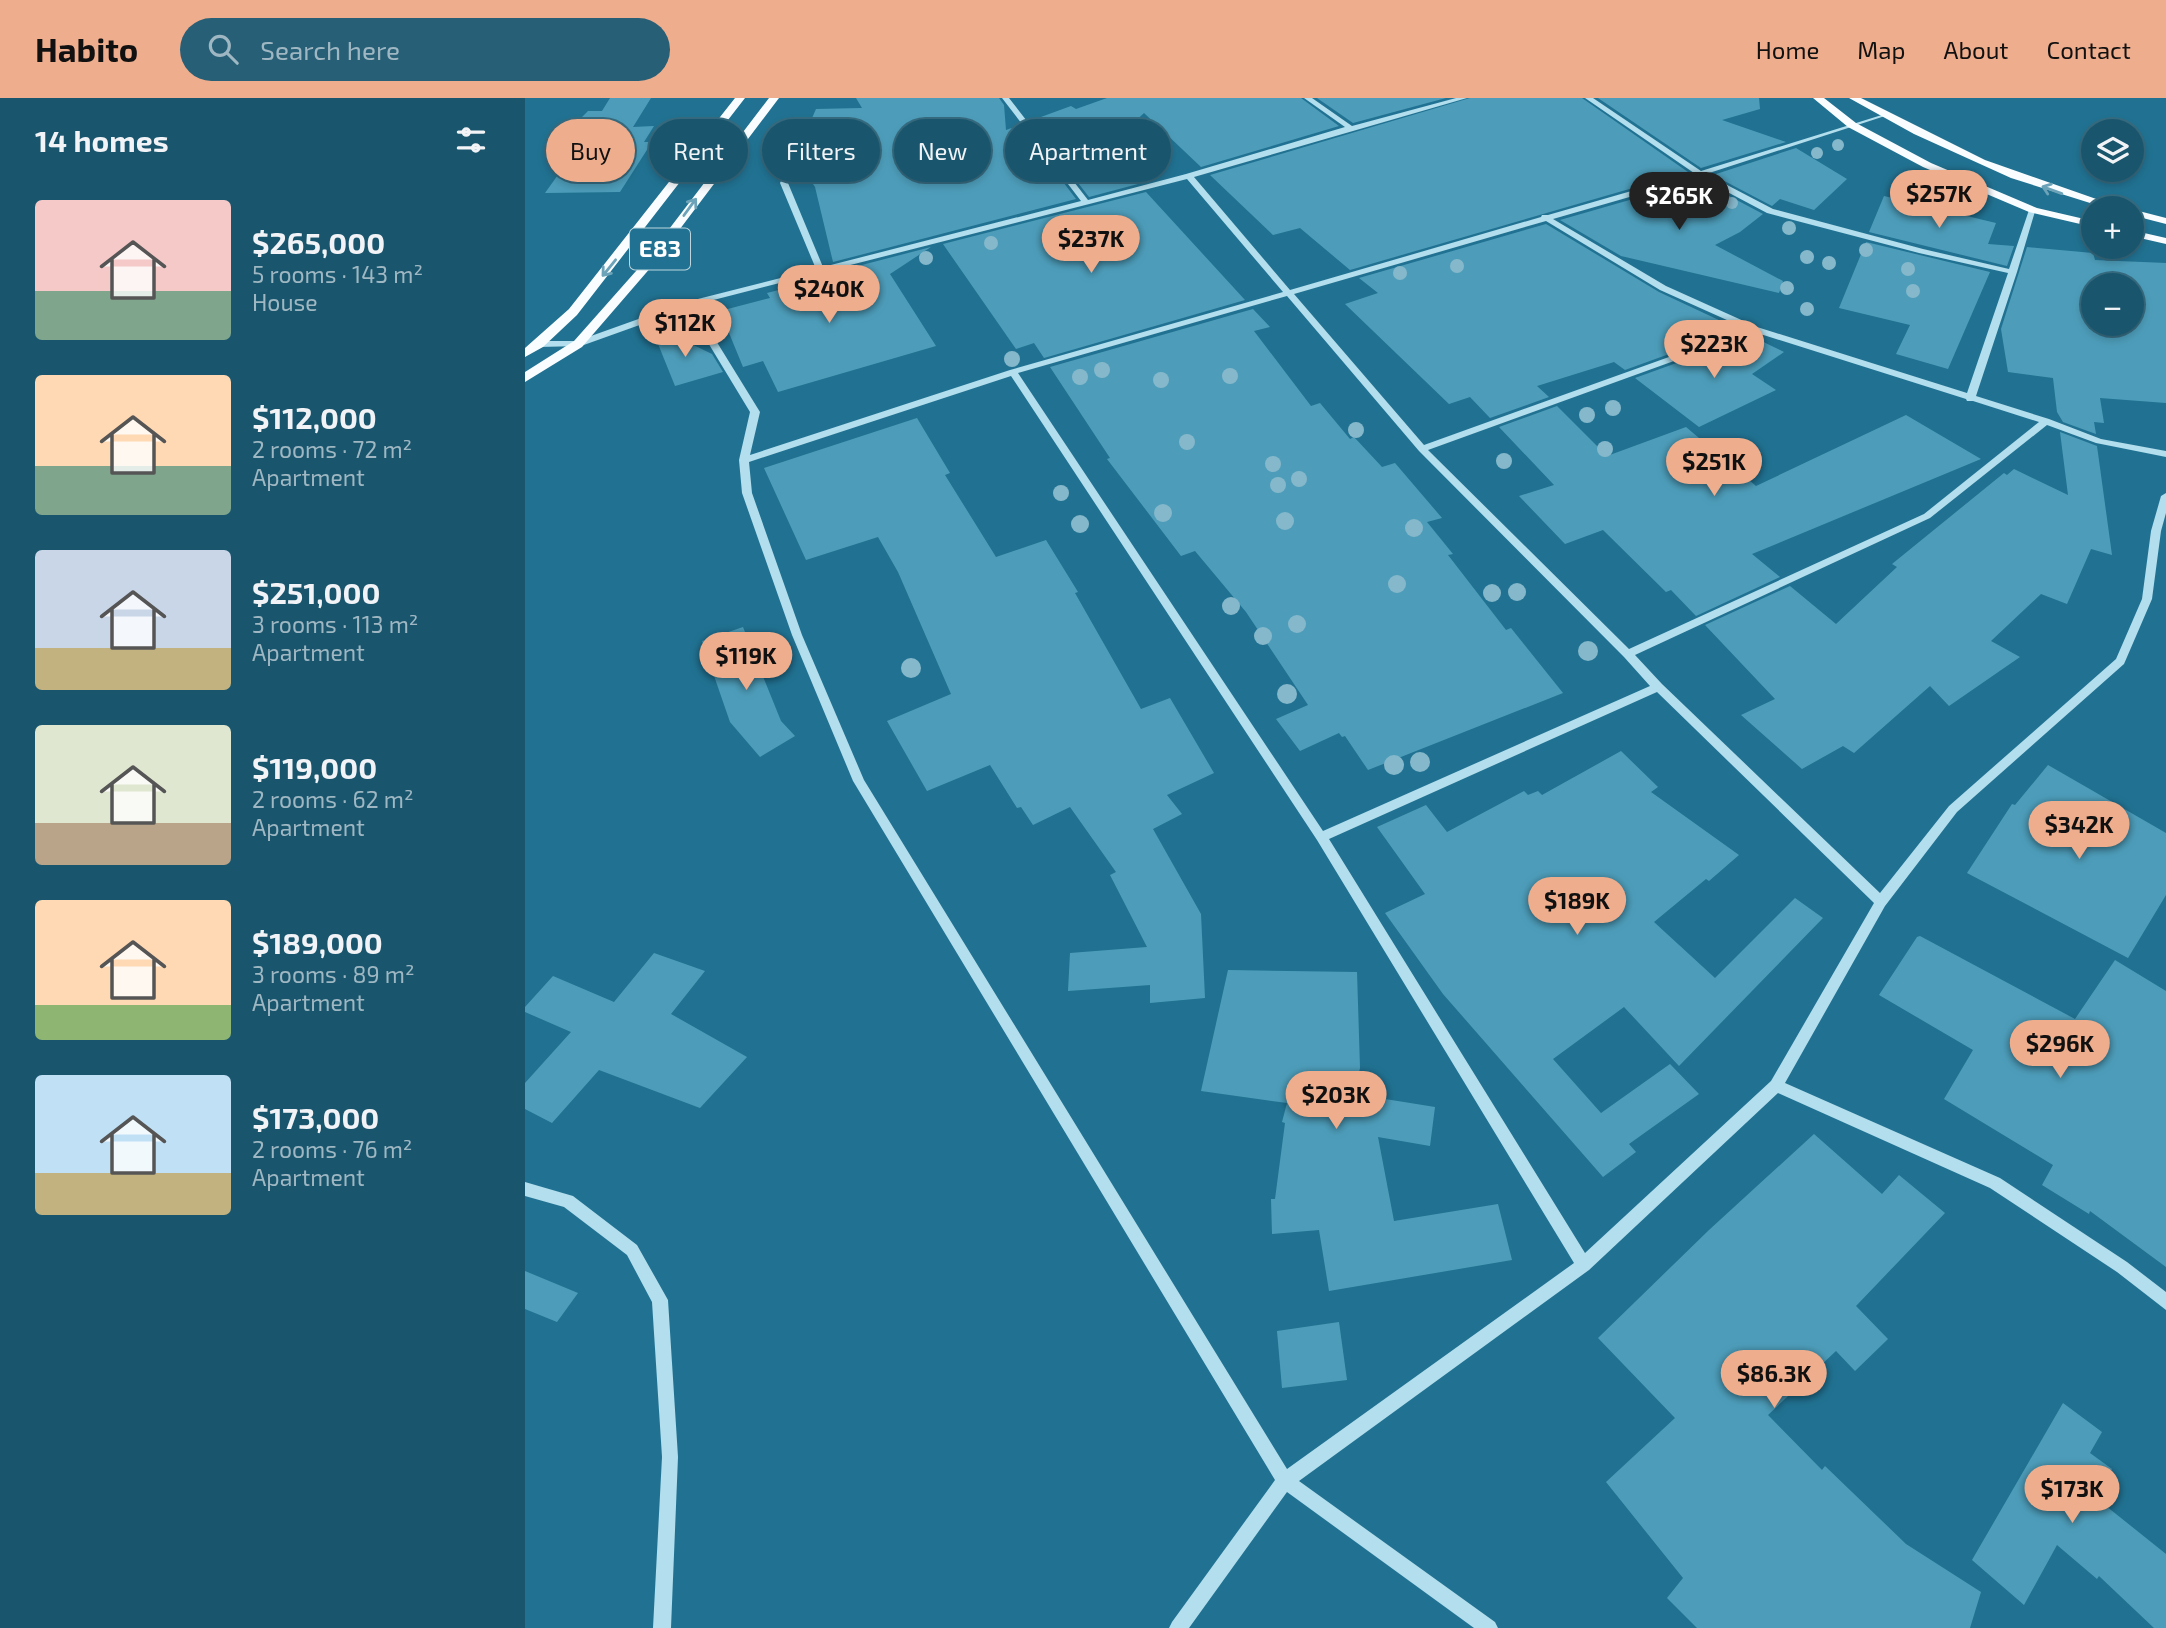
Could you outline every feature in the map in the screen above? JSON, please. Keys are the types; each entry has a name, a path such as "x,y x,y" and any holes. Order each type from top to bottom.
{"main road":[{"name":"E83","path":"525,353 539,344 581,302 740,98"},
{"name":"E83","path":"525,378 578,344 648,264 774,98"},
{"path":"1818,98 1852,125 1927,165 2033,210 2081,221"},
{"path":"1854,98 1922,136 1987,166 2081,199"},
{"path":"2144,215 2166,220"},
{"path":"2144,236 2166,241"}],"street":[{"path":"1005,98 1085,201"},
{"path":"1307,98 1351,128"},
{"path":"539,344 578,344 689,304 1189,176 1464,98"},
{"path":"1588,98 1700,174 1770,211 2013,272"},
{"path":"744,460 1013,372 1700,174 1883,115"},
{"path":"1189,176 1422,449 1658,687 1881,902"},
{"path":"784,183 820,270"},
{"path":"1970,399 2033,210"},
{"path":"1545,217 1663,288 1754,329 2046,421 2099,441 2166,454"},
{"path":"689,304 755,412 744,460 747,493 797,635 859,781 1285,1481 1489,1628"},
{"path":"1422,449 1754,329"},
{"path":"1013,372 1321,837 1584,1265"},
{"path":"1628,654 1927,516 2046,421"},
{"path":"1178,1628 1285,1481 1584,1265 1776,1086 1881,902 1953,809 2120,661 2147,599 2156,531 2166,496"},
{"path":"1321,837 1658,687"},
{"path":"1776,1086 1994,1183 2122,1267 2166,1302"},
{"path":"525,1189 568,1201 632,1250 660,1300 670,1457 662,1628"}],"building":[{"path":"610,98 651,98 635,124 635,119 581,119 588,111 602,111"},
{"path":"856,98 999,98 1004,105 1005,119 1005,182 1063,182 1076,199 833,262 812,182 880,182 880,119 812,119 816,109 862,108"},
{"path":"1107,98 1301,98 1339,126 1201,167 1171,139 1171,119 1150,119 1144,113 1138,119 1035,119 1071,106 1076,109"},
{"path":"1317,98 1446,98 1353,123"},
{"path":"1470,98 1582,98 1688,172 1350,270 1300,228 1273,235 1210,175"},
{"path":"1598,98 1759,98 1760,109 1722,120 1786,142 1701,168"},
{"path":"649,126 649,134 644,142 649,142 649,147 635,169 635,127"},
{"path":"1796,148 1847,179 1814,210 1780,199 1772,206 1713,175"},
{"path":"1699,180 1763,214 1740,232 1715,245 1783,281 1779,293 1621,256 1560,220"},
{"path":"553,182 626,182 620,192 545,193"},
{"path":"1077,182 1138,184 1089,197"},
{"path":"1146,192 1245,300 1044,358 1034,343 1016,349 943,244"},
{"path":"1884,196 1996,223 1988,244 2014,246 2007,266 1869,232"},
{"path":"1546,224 1659,292 1738,329 1625,370 1614,362 1537,386 1549,397 1490,418 1470,397 1449,404 1345,304 1378,293 1359,278"},
{"path":"1866,242 1990,272 1948,369 1896,354 1910,325 1839,308"},
{"path":"931,247 890,274 936,346 778,392 763,361 743,367 720,311 770,298 767,293 836,275 835,272"},
{"path":"2027,247 2081,252 2081,259 2166,263 2166,403 2100,398 2104,423 2094,422 2096,434 2063,422 2057,412 2053,378 2008,372 2001,329"},
{"path":"1253,309 1270,327 1254,331 1311,406 1320,403 1350,439 1354,437 1382,467 1395,463 1442,518 1427,522 1453,554 1448,555 1506,630 1511,628 1563,693 1368,770 1345,736 1342,737 1339,733 1300,751 1276,719 1308,705 1246,612 1195,551 1181,556 1107,459 1110,458 1050,367"},
{"path":"650,324 712,354 723,372 675,386"},
{"path":"1751,336 1784,352 1752,374 1776,390 1699,427 1635,378"},
{"path":"1557,406 1607,456 1686,427 1756,486 1906,415 1981,459 1752,554 1780,577 1696,616 1671,590 1666,592 1603,530 1565,544 1519,496 1554,485 1499,427"},
{"path":"917,418 950,473 945,475 996,557 1046,540 1078,592 1075,593 1141,709 1170,698 1214,773 1167,795 1182,814 1153,829 1201,914 1205,998 1150,1003 1150,985 1068,991 1070,953 1147,947 1110,875 1116,872 1070,807 1033,825 1021,807 1017,808 990,765 927,791 887,721 951,694 898,572 878,537 806,560 764,468"},
{"path":"2060,432 2097,446 2112,555 2091,549 2067,604 2041,594 1991,641 2020,657 1949,706 1930,686 1854,753 1843,746 1802,769 1741,715 1775,699 1705,625 1790,586 1836,624 1897,567 1892,564 2004,473 2007,475 2014,469 2068,495"},
{"path":"743,627 781,721 795,736 760,757 730,722 702,641"},
{"path":"1621,751 1658,787 1651,792 1739,855 1654,922 1715,978 1795,898 1823,918 1679,1066 1624,1007 1553,1059 1601,1113 1670,1064 1699,1094 1629,1144 1636,1152 1603,1177 1443,994 1385,913 1425,894 1377,827 1426,805 1447,832 1524,791 1528,795 1538,791 1542,795"},
{"path":"2048,765 2166,833 2166,895 2128,958 1967,873 2012,804 2015,805"},
{"path":"1920,936 2075,1019 2115,960 2166,991 2166,1267 2090,1211 2089,1214 2042,1185 2053,1165 1944,1099 1973,1050 1879,995"},
{"path":"654,953 705,971 671,1014 747,1057 700,1108 599,1070 552,1123 525,1109 525,1083 571,1032 525,1012 525,1007 553,976 614,1002"},
{"path":"1228,970 1357,972 1360,1068 1354,1094 1435,1107 1430,1146 1378,1137 1394,1221 1498,1204 1512,1260 1329,1291 1319,1230 1272,1234 1271,1199 1275,1199 1285,1123 1282,1122 1287,1103 1201,1091"},
{"path":"1814,1134 1882,1194 1899,1175 1945,1213 1856,1306 1888,1339 1855,1371 1836,1351 1768,1415 1822,1470 1825,1466 1906,1544 1981,1592 1970,1628 1697,1628 1667,1598 1683,1578 1606,1482 1675,1418 1598,1338 1709,1230"},
{"path":"525,1271 578,1293 557,1322 525,1309"},
{"path":"1339,1322 1347,1380 1282,1388 1277,1331"},
{"path":"2063,1403 2102,1432 2090,1453 2112,1469 2096,1498 2166,1554 2166,1628 2154,1628 2099,1576 2097,1579 2057,1545 2024,1605 1972,1560"}]}
